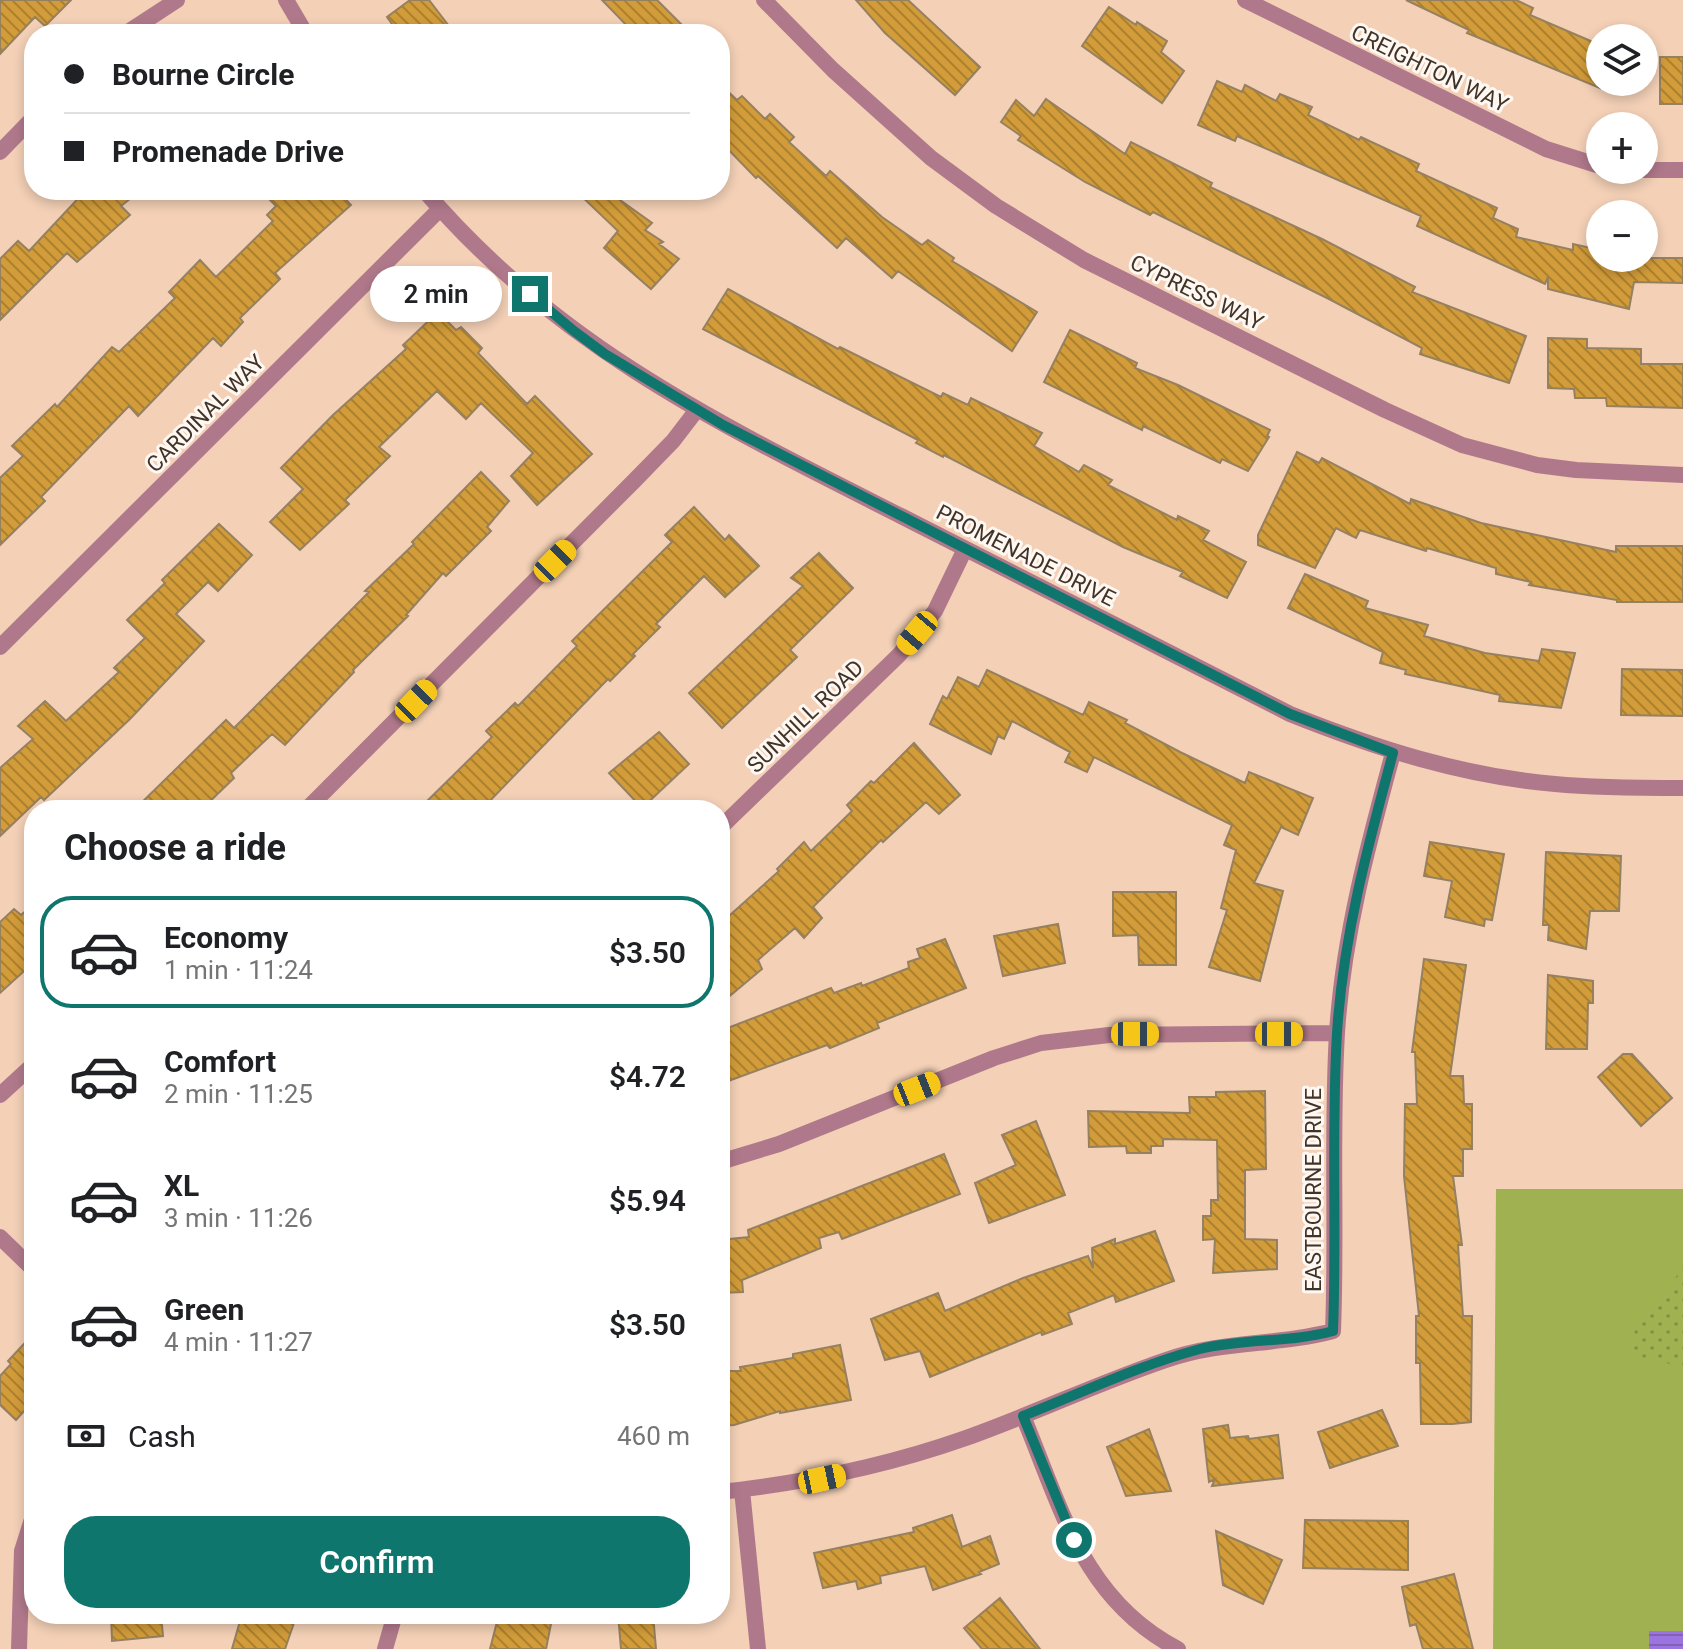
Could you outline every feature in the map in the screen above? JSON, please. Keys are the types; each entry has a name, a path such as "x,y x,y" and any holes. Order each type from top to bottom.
{"street":[{"path":"140,24 177,0"},
{"path":"286,0 300,24"},
{"name":"CYPRESS WAY","path":"764,0 833,70 920,150 996,206 1084,260 1385,410 1462,445 1537,465 1683,475"},
{"name":"CREIGHTON WAY","path":"1245,0 1546,149 1586,162"},
{"path":"0,152 24,127"},
{"path":"1658,170 1683,170"},
{"name":"PROMENADE DRIVE","path":"432,200 574,331 696,411 1290,714 1393,753 1467,771 1554,784 1683,788"},
{"name":"CARDINAL WAY","path":"0,647 440,209"},
{"path":"316,800 673,441 696,411"},
{"name":"SUNHILL ROAD","path":"730,818 899,655 935,611 965,549"},
{"name":"EASTBOURNE DRIVE","path":"730,1491 822,1479 882,1465 964,1439 1166,1360 1203,1349 1309,1338 1333,1331 1337,1033 1350,925 1393,753"},
{"path":"730,1159 779,1144 994,1058 1041,1043 1109,1035 1337,1033"},
{"path":"0,1095 24,1073"},
{"path":"0,1237 24,1260"},
{"path":"1023,1416 1066,1524 1102,1587 1154,1637 1178,1649"},
{"path":"742,1490 758,1649"},
{"path":"19,1649 24,1545"},
{"path":"385,1649 392,1624"}],"green space":[{"path":"1496,1189 1683,1189 1683,1649 1493,1649"},
{"path":"1683,1268 1683,1367 1624,1353 1637,1326"}],"shaded area":[{"path":"1649,1631 1683,1631 1683,1649 1649,1649"}],"building":[{"path":"0,0 71,0 47,24 35,17 24,24 24,29 0,54"},
{"path":"410,0 429,0 447,24 392,24 387,17"},
{"path":"602,0 657,0 681,24 625,24"},
{"path":"856,0 908,0 980,67 955,95 885,33"},
{"path":"1406,0 1516,0 1533,8 1530,15 1586,39 1586,82 1467,33 1469,30"},
{"path":"1109,7 1167,41 1161,52 1184,71 1162,103 1082,46"},
{"path":"1660,57 1683,57 1683,104 1660,104"},
{"path":"1217,81 1242,92 1245,85 1276,101 1280,94 1312,107 1308,115 1419,164 1416,171 1497,208 1493,218 1518,229 1516,237 1573,250 1573,244 1586,247 1586,272 1658,272 1658,258 1683,258 1683,283 1634,282 1629,309 1548,289 1548,277 1545,284 1417,226 1421,216 1237,136 1235,141 1198,125"},
{"path":"730,93 737,100 742,96 765,119 770,114 794,137 789,142 826,176 830,171 882,217 922,245 928,240 954,258 952,261 1037,312 1012,351 898,271 892,278 846,238 837,248 758,176 756,178 730,151"},
{"path":"1046,99 1125,154 1131,142 1212,183 1210,187 1415,287 1412,292 1526,336 1509,383 1420,354 1422,348 1329,299 1085,182 1018,140 1021,136 1001,122 1016,100 1034,116"},
{"path":"77,200 128,200 121,206 130,215 77,262 67,253 0,320 0,259 18,241 29,251"},
{"path":"270,200 346,200 351,205 275,273 280,279 240,318 243,322 221,346 213,338 138,416 129,406 41,497 45,501 0,545 0,478 23,456 12,446 55,404 57,407 112,347 119,352 175,298 169,292 200,260 216,277 273,221 267,215 276,206"},
{"path":"585,200 620,200 652,223 645,230 663,242 659,244 679,259 651,289 604,248 618,231"},
{"path":"728,289 838,349 840,347 941,397 943,393 968,405 971,398 1042,433 1034,446 1079,472 1084,465 1112,480 1108,485 1177,520 1178,516 1209,531 1203,540 1246,562 1227,598 1180,576 1183,572 1123,547 943,457 916,443 918,440 703,329"},
{"path":"438,312 456,330 461,327 482,348 478,353 527,404 535,396 592,454 537,505 511,476 533,453 481,403 466,419 437,391 379,447 390,456 345,500 349,504 300,550 270,522 303,489 281,468 333,415 406,349 403,345"},
{"path":"1070,330 1137,363 1135,368 1178,385 1270,430 1269,437 1248,471 1222,459 1220,463 1143,426 1142,430 1044,382"},
{"path":"1548,338 1587,339 1587,348 1641,349 1641,364 1683,364 1683,408 1607,406 1606,398 1575,398 1574,389 1548,388"},
{"path":"1297,452 1319,463 1322,458 1410,504 1411,499 1481,523 1616,552 1616,546 1683,546 1683,602 1617,602 1529,585 1531,582 1496,574 1496,568 1427,548 1426,551 1360,530 1356,538 1336,528 1315,568 1258,545 1258,535"},
{"path":"481,472 509,501 487,527 491,531 446,576 443,573 408,616 353,670 285,745 272,734 231,773 234,778 211,800 144,800 226,720 234,728 369,592 365,591 414,544 412,542"},
{"path":"694,507 725,540 729,535 759,566 725,597 704,576 656,624 660,627 633,654 635,656 610,681 608,679 491,800 428,800 492,737 486,731 515,703 518,706 577,646 572,641 672,542 665,535"},
{"path":"219,524 252,555 218,591 208,582 176,614 204,641 130,719 44,800 41,797 38,800 24,800 24,813 0,836 0,768 33,739 18,726 45,701 66,721 119,672 114,668 145,638 127,620 165,583 162,580"},
{"path":"819,553 853,588 790,650 797,657 722,728 689,693 803,586 791,578"},
{"path":"1305,574 1368,601 1365,608 1428,625 1424,636 1485,653 1539,661 1542,649 1575,653 1561,708 1499,701 1500,695 1405,674 1406,670 1380,663 1383,652 1288,608"},
{"path":"1622,669 1683,670 1683,716 1621,715"},
{"path":"987,670 1083,715 1089,702 1127,720 1125,723 1180,752 1245,783 1249,772 1313,798 1298,835 1281,827 1254,883 1283,891 1260,981 1209,967 1227,910 1221,908 1236,850 1224,845 1232,825 1094,757 1087,772 1065,762 1070,752 1012,721 1004,739 998,736 991,754 930,724 943,696 947,699 958,677 979,687"},
{"path":"659,732 689,764 651,800 634,800 609,773"},
{"path":"914,743 960,795 939,814 926,802 883,842 881,840 813,907 822,918 804,938 795,928 758,960 762,969 730,996 730,915 779,871 777,869 804,842 811,851 852,811 847,805 871,781 874,783"},
{"path":"1430,842 1504,854 1492,920 1485,919 1484,926 1445,917 1452,881 1424,876"},
{"path":"1546,852 1621,856 1619,911 1590,911 1586,949 1548,940 1549,925 1543,925"},
{"path":"1113,892 1176,892 1176,965 1139,965 1138,935 1113,936"},
{"path":"14,909 21,915 24,912 24,971 0,993 0,922"},
{"path":"1058,924 1065,963 1003,976 994,936"},
{"path":"945,939 966,988 877,1023 879,1028 830,1048 827,1045 730,1080 730,1027 831,988 834,993 861,983 862,986 909,968 908,962 920,958 917,949"},
{"path":"1424,959 1466,965 1450,1076 1463,1076 1464,1104 1472,1104 1472,1149 1463,1149 1463,1176 1453,1176 1462,1245 1458,1245 1463,1316 1472,1316 1471,1422 1452,1424 1421,1424 1420,1363 1416,1363 1416,1316 1419,1316 1404,1176 1405,1104 1417,1104 1415,1052 1412,1052"},
{"path":"1548,975 1593,981 1593,1003 1588,1003 1587,1049 1546,1049"},
{"path":"1623,1054 1632,1054 1672,1098 1641,1126 1598,1077"},
{"path":"1265,1091 1266,1169 1245,1170 1245,1239 1277,1240 1277,1269 1213,1273 1215,1239 1203,1240 1203,1216 1211,1216 1211,1200 1218,1200 1217,1140 1163,1139 1163,1146 1151,1146 1151,1153 1127,1153 1126,1146 1089,1147 1088,1111 1190,1113 1189,1097 1216,1097 1216,1092"},
{"path":"1036,1121 1065,1195 989,1223 975,1183 1016,1165 1002,1135"},
{"path":"944,1154 960,1194 842,1239 839,1232 819,1238 821,1248 742,1280 743,1292 730,1293 730,1239 749,1237 748,1230"},
{"path":"1155,1231 1174,1281 1116,1302 1114,1295 1068,1313 1072,1324 1042,1335 1041,1332 930,1377 920,1351 885,1360 871,1319 938,1293 945,1311 1023,1278 1088,1256 1093,1268 1092,1248 1115,1239 1115,1244"},
{"path":"24,1344 24,1411 16,1420 0,1405 0,1376 11,1364 8,1361"},
{"path":"840,1345 851,1400 780,1411 730,1425 730,1371 793,1358 793,1354"},
{"path":"1382,1410 1398,1446 1330,1468 1318,1432"},
{"path":"1228,1425 1230,1438 1278,1435 1283,1478 1212,1486 1215,1479 1209,1482 1203,1429"},
{"path":"1149,1429 1171,1491 1126,1496 1107,1447"},
{"path":"952,1515 962,1547 990,1536 999,1564 979,1572 981,1574 933,1590 925,1566 880,1576 881,1583 858,1589 856,1581 823,1588 814,1553 914,1532 913,1528"},
{"path":"1305,1520 1408,1521 1408,1570 1303,1568"},
{"path":"1216,1531 1282,1560 1263,1604 1223,1585"},
{"path":"1454,1574 1473,1649 1423,1649 1416,1624 1410,1626 1402,1587"},
{"path":"1000,1598 1040,1649 982,1649 964,1628"},
{"path":"111,1624 162,1624 163,1636 112,1641"},
{"path":"239,1624 294,1624 285,1649 232,1649"},
{"path":"496,1624 551,1624 546,1649 490,1649"},
{"path":"619,1624 654,1624 656,1649 621,1649"}],"route":[{"path":"530,294 605,354 696,411 803,468 1290,714 1393,753 1350,925 1337,1033 1333,1331 1309,1338 1243,1342 1203,1349 1166,1360 1023,1416 1074,1540"}]}
